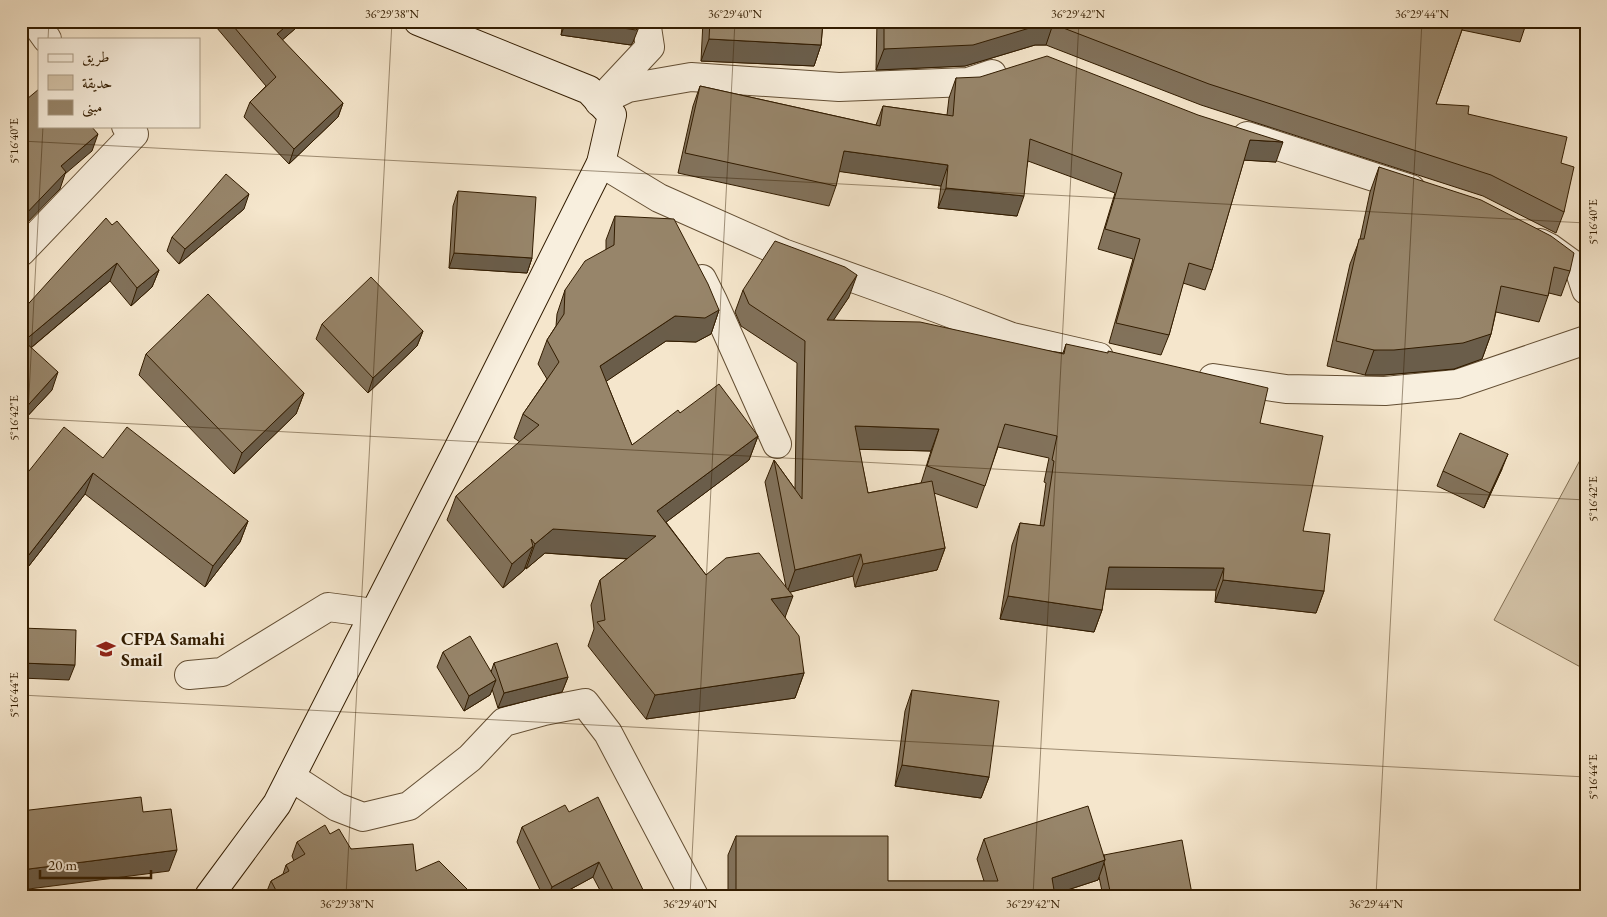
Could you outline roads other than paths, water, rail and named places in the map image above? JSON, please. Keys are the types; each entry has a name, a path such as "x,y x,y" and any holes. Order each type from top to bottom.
{"street":[{"path":"34,21 46,38"},
{"path":"209,896 277,804 291,778 601,163 612,115 589,90 418,21"},
{"path":"599,102 650,48 646,21"},
{"path":"599,102 628,88 691,77 838,87 968,82 1013,68"},
{"path":"21,252 134,134 128,128"},
{"path":"1225,129 1431,195"},
{"path":"601,163 659,198 783,254 939,308 1012,337 1125,363"},
{"path":"659,198 677,232"},
{"path":"1518,231 1550,248 1579,269 1586,290"},
{"path":"690,258 713,301 777,444"},
{"path":"1191,375 1286,389 1385,391 1457,384 1586,340"},
{"path":"189,675 222,672 328,607 374,613"},
{"path":"291,778 337,807 364,817 409,806 470,758 504,722 544,711 585,703 608,733 694,896"}],"place":[{"name":"CFPA Samahi Smail","path":"106,649"}]}
